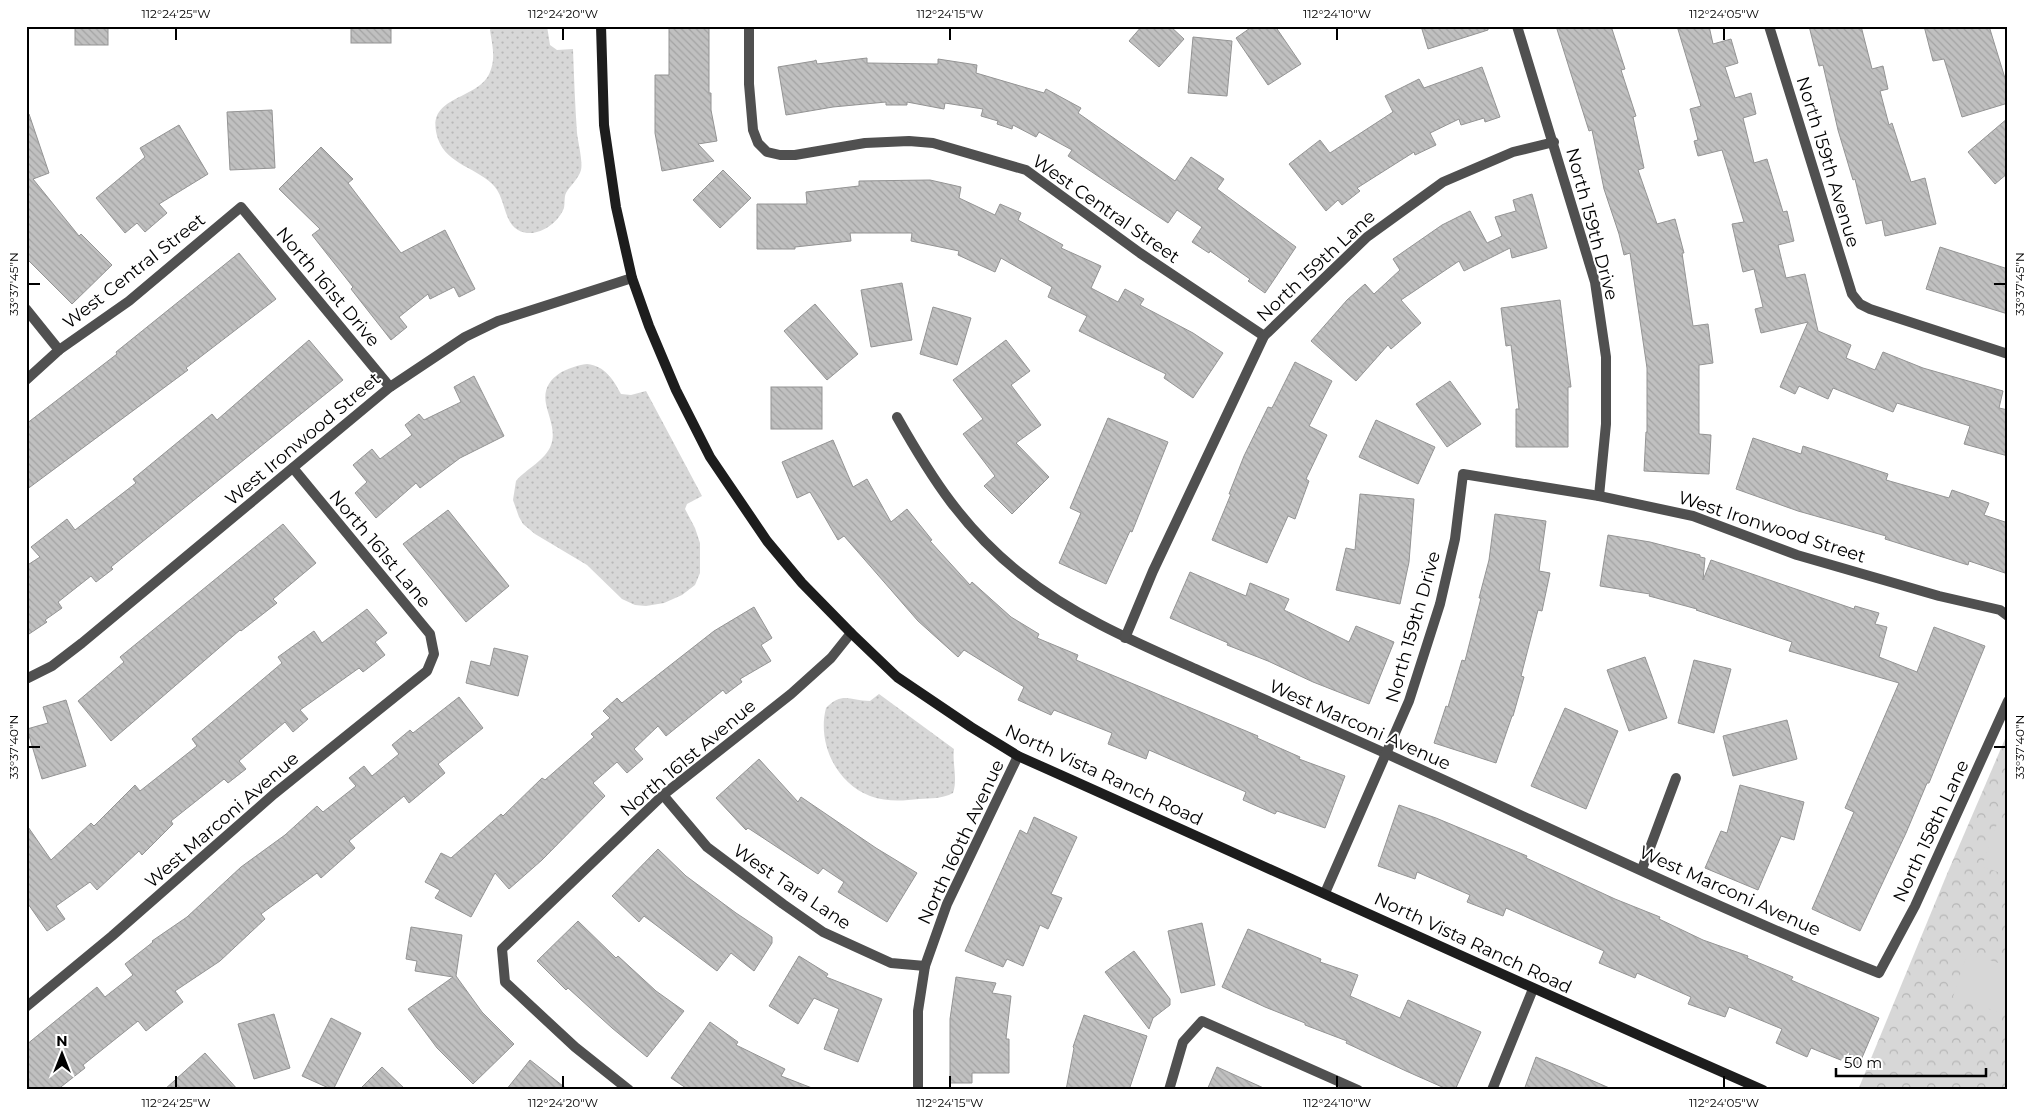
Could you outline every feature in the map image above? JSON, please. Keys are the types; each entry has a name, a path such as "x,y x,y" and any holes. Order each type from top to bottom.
{"street":[{"name":"North Vista Ranch Road","path":"601,26 604,125 616,207 632,278 649,326 676,390 710,457 767,541 802,583 898,677 971,727 1018,756 1534,989 1763,1090"},
{"name":"West Central Street","path":"749,26 749,84 753,130 758,143 767,152 780,155 795,155 865,143 910,141 933,143 1026,170 1140,253 1264,336"},
{"name":"North 159th Drive","path":"1517,26 1554,142 1595,282 1606,357 1606,424 1599,496"},
{"name":"North 159th Avenue","path":"1769,26 1847,283 1852,294 1860,304 2008,354"},
{"name":"North 159th Lane","path":"1125,638 1153,572 1264,336 1367,237 1443,182 1513,152 1554,142"},
{"name":"West Central Street","path":"26,380 59,350 128,301 241,207"},
{"name":"North 161st Drive","path":"241,207 390,387"},
{"name":"West Ironwood Street","path":"26,679 52,666 82,643 390,387 465,337 498,321 632,278"},
{"path":"26,309 59,350"},
{"name":"West Marconi Avenue","path":"897,417 939,488 969,526 996,552 1039,588 1125,638 1642,869 1780,934 1878,973"},
{"name":"North 161st Lane","path":"293,468 430,634 434,654"},
{"name":"West Ironwood Street","path":"1463,474 1599,496 1693,516 1797,555 1939,596 2000,610 2008,616"},
{"name":"North 159th Drive","path":"1325,893 1410,701 1440,604 1455,539 1463,474"},
{"name":"North 161st Avenue","path":"629,1090 575,1047 505,982 502,949 663,795 791,694 831,658 851,633"},
{"name":"West Marconi Avenue","path":"26,1007 119,930 274,794 427,671 434,654"},
{"name":"North 158th Lane","path":"1878,973 1915,906 2008,701"},
{"name":"North 160th Avenue","path":"918,1090 918,1011 925,966 947,904 1018,756"},
{"path":"1642,869 1676,778"},
{"name":"West Tara Lane","path":"663,795 707,847 823,932 890,963 925,966"},
{"path":"1492,1090 1534,989"},
{"path":"1169,1090 1183,1042 1202,1021 1358,1090"}],"green space":[{"path":"491,26 547,26 550,45 557,50 573,49 576,122 581,170 566,193 564,208 557,220 538,232 525,233 513,226 495,187 481,175 448,155 438,139 435,124 438,114 445,106 484,82 490,72 493,56"},
{"path":"587,364 604,370 621,394 631,395 646,391 702,496 687,504 685,509 700,543 700,573 695,585 682,595 664,603 646,606 635,605 622,599 587,565 535,534 523,524 513,500 516,481 545,455 551,445 552,430 545,395 547,387 563,371"},
{"path":"879,694 954,749 955,782 953,793 936,798 901,801 882,799 858,790 839,772 827,748 824,735 826,708 842,698 870,701"},
{"path":"2008,732 2008,1090 1858,1090 1947,874"},
{"path":"1999,818 2008,821 2008,876 1982,866"},
{"path":"1967,953 2008,966 2008,1015 1953,997"}],"building":[{"path":"75,26 108,26 108,45 75,45"},
{"path":"351,26 391,26 391,43 351,43"},
{"path":"669,26 709,26 709,93 711,93 711,110 717,141 698,144 714,161 662,171 655,133 655,75 669,75"},
{"path":"1142,26 1170,26 1184,39 1159,67 1129,41"},
{"path":"1253,26 1275,26 1301,64 1268,85 1236,38"},
{"path":"1421,26 1488,26 1488,30 1428,49"},
{"path":"1556,26 1611,26 1625,69 1621,70 1636,116 1633,117 1644,168 1638,170 1657,224 1675,219 1684,253 1682,253 1693,326 1708,324 1713,363 1699,365 1699,434 1711,435 1709,474 1644,471 1647,432 1647,368 1630,253 1624,255 1604,189 1592,130 1589,131"},
{"path":"1677,26 1709,26 1713,44 1731,39 1738,63 1725,67 1735,98 1751,93 1756,114 1743,118 1754,163 1767,159 1783,212 1787,211 1794,241 1778,245 1786,278 1805,274 1818,331 1851,345 1846,358 1875,370 1883,352 1923,368 2003,391 1999,408 2008,410 2008,456 1964,444 1970,426 1897,403 1893,412 1833,388 1828,399 1799,386 1795,394 1780,387 1808,322 1761,333 1755,309 1763,307 1754,269 1743,272 1732,224 1744,222 1722,150 1698,156 1694,141 1698,140 1690,109 1701,106"},
{"path":"1809,26 1861,26 1872,69 1883,66 1888,89 1880,91 1889,125 1892,123 1911,182 1925,178 1936,224 1885,236 1882,220 1866,224 1855,179 1853,180 1838,130 1823,65 1819,66"},
{"path":"1924,26 1989,26 2008,88 2008,103 1962,117 1944,59 1933,61"},
{"path":"1193,37 1232,41 1227,96 1188,93"},
{"path":"867,58 867,63 938,64 938,59 977,65 976,73 1044,93 1046,89 1081,108 1078,113 1175,181 1191,157 1224,179 1217,189 1296,247 1265,293 1248,281 1250,279 1210,251 1209,253 1192,242 1202,227 1177,210 1168,223 1068,156 1072,150 1039,132 1036,137 1013,125 1012,129 997,124 998,121 981,116 983,109 945,103 944,109 907,102 907,105 886,105 886,102 833,107 786,115 778,67 816,60 817,64"},
{"path":"1482,67 1500,117 1485,122 1484,118 1461,125 1459,119 1430,133 1436,145 1415,155 1414,152 1357,188 1360,191 1342,205 1338,200 1326,211 1289,164 1320,140 1330,153 1393,112 1385,96 1419,79 1424,88"},
{"path":"272,110 275,168 230,170 227,112"},
{"path":"26,114 29,114 49,173 33,179 79,236 81,234 112,265 72,304 26,258"},
{"path":"2008,118 2008,173 1995,184 1968,152"},
{"path":"179,125 208,174 159,204 167,213 145,232 137,223 125,233 96,198 145,157 140,148"},
{"path":"321,147 353,179 348,183 401,253 445,230 475,289 459,297 454,287 430,299 428,294 399,317 407,327 391,340 312,235 320,229 279,189"},
{"path":"723,170 751,198 720,228 693,200"},
{"path":"930,180 961,187 959,198 995,215 1000,204 1021,213 1018,220 1063,245 1061,248 1101,266 1091,288 1118,302 1125,289 1144,299 1140,305 1193,333 1223,353 1193,398 1164,378 1166,374 1079,331 1087,316 1048,297 1052,287 1001,258 995,272 958,255 959,251 911,241 912,233 850,233 851,241 795,247 795,249 757,249 757,204 807,204 806,192 859,186 859,181"},
{"path":"1532,194 1547,248 1512,258 1510,248 1464,271 1459,261 1401,300 1421,323 1391,349 1388,345 1356,381 1311,341 1347,300 1365,284 1374,294 1400,270 1393,259 1442,225 1470,211 1487,243 1502,236 1495,217 1516,211 1513,200"},
{"path":"1940,247 2008,269 2008,314 1926,289"},
{"path":"239,253 276,299 186,368 188,370 26,490 26,424 117,354 116,352"},
{"path":"902,283 912,340 871,347 861,290"},
{"path":"1560,300 1571,387 1568,387 1568,447 1516,447 1516,409 1519,409 1511,345 1506,346 1501,308"},
{"path":"815,304 858,354 827,380 784,331"},
{"path":"933,307 971,318 957,365 920,354"},
{"path":"309,340 343,380 111,567 113,569 96,582 91,576 58,602 62,608 45,620 47,622 26,636 26,566 40,557 31,547 67,519 75,530 136,483 133,479 212,414 217,420"},
{"path":"1006,340 1030,371 1011,385 1041,425 1016,443 1049,477 1012,514 984,486 995,476 963,434 983,419 953,380"},
{"path":"1295,362 1332,381 1309,426 1327,435 1306,479 1309,481 1295,519 1288,516 1267,563 1212,540 1244,456 1268,407 1272,408"},
{"path":"474,376 504,436 460,458 420,488 416,483 376,518 355,493 367,482 353,465 372,449 380,459 412,435 405,425 419,414 424,420 461,402 454,387"},
{"path":"1450,381 1481,424 1447,447 1416,404"},
{"path":"771,387 822,387 822,429 771,429"},
{"path":"1108,418 1168,442 1132,532 1130,531 1106,584 1059,563 1081,513 1070,508"},
{"path":"1376,420 1435,447 1418,484 1359,457"},
{"path":"1753,438 1801,454 1803,446 1888,474 1886,480 1949,498 1952,490 1989,503 1984,515 2008,523 2008,574 1969,561 1968,565 1885,539 1886,536 1798,511 1736,489"},
{"path":"833,440 853,487 867,479 891,522 907,509 932,540 930,541 970,585 972,582 1011,617 1039,634 1037,638 1078,655 1076,660 1258,736 1257,738 1300,757 1299,759 1345,776 1325,828 1277,811 1275,814 1243,800 1246,792 1149,750 1146,759 1108,744 1112,733 1054,710 1051,715 1018,700 1024,687 964,650 958,657 918,621 844,536 838,540 810,492 797,498 782,462"},
{"path":"1360,494 1414,499 1409,562 1400,604 1336,590 1346,548 1355,550"},
{"path":"448,510 509,586 466,622 403,544"},
{"path":"1495,514 1546,521 1539,571 1550,573 1542,611 1538,610 1521,676 1524,677 1513,716 1496,763 1434,743 1446,706 1448,707 1462,660 1465,661 1489,560"},
{"path":"283,524 316,563 273,599 277,603 240,630 111,741 78,701 124,662 120,657"},
{"path":"1608,535 1650,542 1700,555 1700,557 1705,558 1703,580 1711,560 1854,609 1855,606 1879,613 1875,624 1887,627 1879,657 1917,672 1934,627 1985,646 1929,783 1927,783 1860,931 1812,909 1854,812 1845,808 1899,683 1789,651 1792,642 1697,609 1649,596 1650,594 1600,586"},
{"path":"1190,572 1246,596 1250,583 1289,599 1284,610 1349,642 1356,626 1394,642 1369,704 1227,645 1228,643 1170,618"},
{"path":"754,607 772,638 761,645 771,661 740,679 742,682 726,694 723,690 666,736 658,726 634,749 643,759 627,773 617,762 593,783 605,796 542,860 509,889 495,873 471,917 435,898 440,890 425,882 441,853 451,858 501,814 503,816 542,778 545,780 594,737 591,734 610,718 603,711 617,698 622,703 714,631"},
{"path":"367,609 387,633 375,642 385,655 363,672 359,668 300,710 308,719 293,732 285,722 239,761 246,769 228,783 224,779 171,821 173,824 142,855 139,851 97,890 90,882 56,906 65,919 47,931 26,901 26,824 51,860 91,823 94,826 135,785 140,791 197,746 192,739 282,663 278,657 314,631 322,643"},
{"path":"494,648 528,656 518,696 466,683 471,661 490,666"},
{"path":"1645,657 1667,718 1629,731 1607,670"},
{"path":"1694,660 1731,669 1714,733 1678,723"},
{"path":"459,697 483,728 438,764 445,773 409,803 404,796 349,841 355,848 321,878 317,873 261,914 265,919 220,961 175,991 183,1002 146,1031 138,1021 83,1065 85,1068 57,1090 26,1090 26,1045 97,987 105,997 133,975 125,964 152,941 187,917 241,867 285,835 317,806 323,812 356,786 349,778 364,766 372,776 399,754 392,745 410,730 413,733"},
{"path":"66,700 86,766 42,779 27,729 48,723 43,707"},
{"path":"1565,708 1618,731 1586,809 1531,786"},
{"path":"1787,720 1797,759 1733,776 1723,736"},
{"path":"759,759 798,802 801,797 876,848 917,873 887,922 838,892 844,882 823,868 818,874 748,828 746,830 716,798"},
{"path":"1740,785 1804,802 1794,840 1781,836 1758,890 1705,868 1721,831 1727,833"},
{"path":"1399,805 1436,818 1527,856 1526,858 1615,899 1660,917 1659,919 1703,940 1748,956 1747,958 1793,977 1791,980 1879,1018 1858,1067 1811,1048 1807,1057 1776,1043 1782,1029 1729,1007 1725,1017 1688,1004 1691,997 1637,973 1635,978 1599,963 1604,951 1506,908 1503,916 1467,902 1470,895 1417,872 1415,879 1378,866"},
{"path":"1034,817 1077,837 1051,894 1062,898 1048,929 1040,925 1023,966 1007,959 1003,967 965,951 1020,830 1027,834"},
{"path":"658,849 686,876 772,937 772,943 754,971 731,953 717,971 644,916 639,922 612,896"},
{"path":"578,921 616,958 618,956 656,991 684,1011 647,1057 568,988 566,990 537,961"},
{"path":"1202,923 1215,985 1181,993 1168,931"},
{"path":"411,927 462,935 456,976 482,1012 514,1044 473,1084 437,1048 408,1009 453,977 415,971 417,961 406,959"},
{"path":"1248,929 1321,959 1320,962 1358,975 1350,996 1400,1018 1408,1000 1481,1032 1455,1090 1449,1090 1406,1071 1346,1043 1347,1041 1305,1025 1305,1023 1222,987"},
{"path":"1134,951 1170,999 1170,1005 1153,1018 1149,1029 1105,972"},
{"path":"799,956 828,974 826,977 882,999 858,1062 824,1049 839,1009 814,998 798,1024 769,1006"},
{"path":"956,977 996,983 992,993 1011,996 1006,1039 1009,1039 1009,1073 972,1073 972,1083 950,1083 950,1019"},
{"path":"274,1014 290,1068 254,1079 238,1024"},
{"path":"1084,1015 1147,1036 1129,1090 1066,1090 1073,1047"},
{"path":"331,1018 361,1033 333,1090 302,1076"},
{"path":"710,1022 738,1042 736,1045 785,1069 781,1076 812,1088 812,1090 689,1090 671,1078"},
{"path":"205,1053 238,1090 164,1090"},
{"path":"1536,1057 1568,1070 1614,1090 1524,1090"},
{"path":"530,1060 568,1090 506,1090"},
{"path":"382,1067 406,1090 359,1090"},
{"path":"1217,1067 1268,1090 1207,1090"}]}
